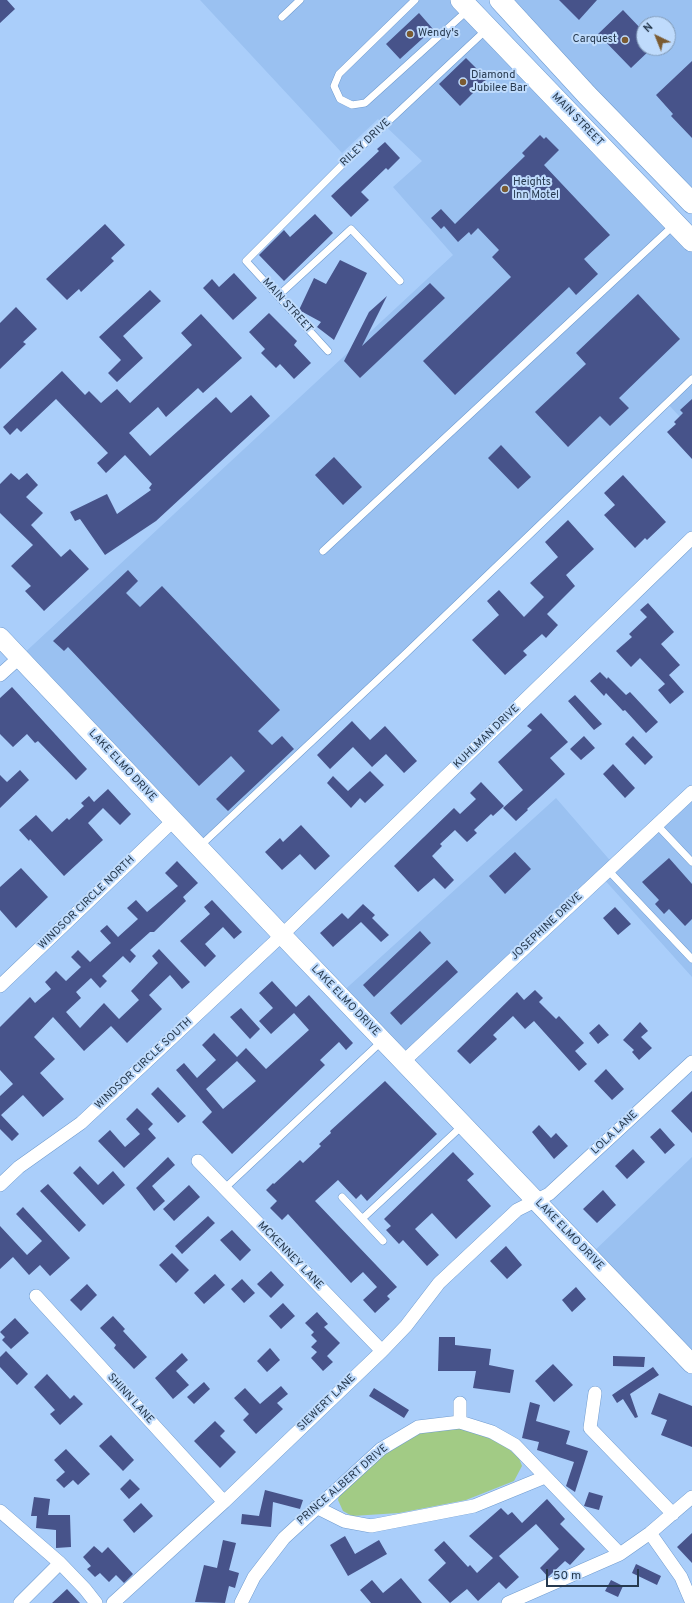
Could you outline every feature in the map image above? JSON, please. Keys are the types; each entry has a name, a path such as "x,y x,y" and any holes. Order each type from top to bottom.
{"main road":[{"path":"500,0 587,95 692,203"},
{"name":"MAIN STREET","path":"466,4 692,241"},
{"name":"LAKE ELMO DRIVE","path":"0,637 692,1364"}],"street":[{"name":"KUHLMAN DRIVE","path":"282,935 692,538"},
{"path":"0,675 20,657"},
{"name":"JOSEPHINE DRIVE","path":"403,1062 692,792"},
{"name":"WINDSOR CIRCLE NORTH","path":"0,986 174,820"},
{"name":"WINDSOR CIRCLE SOUTH","path":"0,1185 19,1167 81,1123 282,935"},
{"name":"LOLA LANE","path":"537,1201 549,1194 692,1062"},
{"name":"MCKENNEY LANE","path":"198,1161 382,1351"},
{"name":"SIEWERT LANE","path":"113,1603 224,1502 382,1351 406,1326 439,1283 517,1210 537,1201"},
{"name":"SHINN LANE","path":"36,1296 224,1502"},
{"path":"595,1394 590,1428 673,1514"},
{"path":"460,1404 460,1422"},
{"name":"PRINCE ALBERT DRIVE","path":"241,1603 254,1577 267,1558 284,1538 316,1507 381,1449 418,1427 460,1422 492,1432 515,1445 620,1554"},
{"path":"316,1507 344,1521 371,1526 474,1506 545,1477"},
{"path":"508,1603 620,1554 650,1533 692,1498"},
{"path":"0,1511 60,1564 85,1589 96,1603"},
{"path":"650,1533 681,1577 692,1603"},
{"path":"20,1603 60,1564"}],"lane":[{"path":"282,17 300,0"},
{"path":"415,0 339,74 334,86 340,99 352,105 365,103 466,4"},
{"name":"RILEY DRIVE","path":"246,261 345,162 488,28"},
{"path":"323,551 676,224"},
{"path":"278,296 351,230 400,281"},
{"name":"MAIN STREET","path":"246,261 328,351"},
{"path":"199,847 402,657 692,379"},
{"path":"657,825 692,862"},
{"path":"608,870 692,959"},
{"path":"225,1188 383,1041"},
{"path":"362,1218 463,1125"},
{"path":"342,1197 383,1241"}],"shaded area":[{"path":"200,0 461,0 692,241 692,430 667,403 199,847 20,657 453,255 393,187 422,161 378,119 342,153"},
{"path":"501,0 692,0 692,203"},
{"path":"692,792 692,977 602,877 403,1062 339,995 556,798 614,865"},
{"path":"692,1157 692,1364 589,1256"}],"green space":[{"path":"462,1427 503,1444 519,1458 522,1466 514,1481 466,1500 399,1513 352,1516 343,1511 338,1500 340,1492 383,1453 411,1434"}],"building":[{"path":"0,0 7,0 15,9 0,23"},
{"path":"559,0 597,0 579,20"},
{"path":"623,10 636,24 636,56 644,56 631,68 598,34"},
{"path":"419,13 433,29 400,59 386,44"},
{"path":"466,58 487,79 460,106 439,84"},
{"path":"692,61 692,138 671,116 673,114 656,95"},
{"path":"540,135 544,139 546,137 559,150 544,165 610,235 584,259 598,274 576,295 569,287 455,395 423,361 511,277 492,257 499,250 478,228 471,235 469,232 458,242 444,226 441,229 431,218 441,209 455,224 525,156 522,153"},
{"path":"385,142 400,158 388,170 386,168 361,192 369,200 351,217 331,196 379,151 377,149"},
{"path":"315,214 333,233 284,281 259,255 284,230 290,237"},
{"path":"105,224 125,245 111,258 114,261 81,292 79,289 67,300 46,279"},
{"path":"340,260 367,273 334,340 317,327 321,322 299,310 314,278 326,284"},
{"path":"234,273 257,298 233,320 203,288 212,279 219,287"},
{"path":"430,283 445,298 360,378 344,361 369,312 387,296 362,346"},
{"path":"150,290 161,301 123,336 143,358 117,382 108,373 121,360 99,337"},
{"path":"638,294 680,339 619,398 629,408 610,426 600,416 568,447 535,412 586,364 576,353"},
{"path":"16,307 37,329 23,342 26,344 0,369 0,323"},
{"path":"269,313 297,341 294,345 311,363 294,379 280,364 276,368 261,353 265,349 249,332"},
{"path":"201,314 242,358 203,393 198,388 166,417 158,407 129,433 150,456 216,397 231,413 251,395 270,416 156,521 105,555 80,519 75,521 70,512 107,494 117,514 151,490 149,488 152,484 125,455 106,473 97,463 108,453 56,399 21,432 17,428 10,435 3,427 62,371 85,395 89,391 101,403 117,389 130,403 192,345 181,333"},
{"path":"692,399 692,459 667,432 676,424 674,422 683,413 680,410"},
{"path":"501,445 531,477 518,489 488,458"},
{"path":"334,457 362,487 343,505 315,475"},
{"path":"11,473 19,480 27,473 38,485 26,497 43,513 31,525 61,557 70,549 89,569 44,611 25,591 31,586 11,566 33,545 0,513 0,484"},
{"path":"623,475 666,522 647,540 645,538 635,548 604,515 615,505 604,493"},
{"path":"568,520 594,549 566,575 575,586 547,614 558,625 546,638 542,634 523,651 527,655 505,675 472,640 499,615 487,601 499,590 524,617 544,597 530,583 558,557 545,542"},
{"path":"128,570 138,581 126,593 140,607 162,586 280,710 258,731 272,745 282,736 294,749 228,811 216,799 245,771 231,756 199,786 68,647 64,651 53,641"},
{"path":"648,603 674,632 661,644 680,665 669,675 684,692 670,704 658,690 665,684 640,658 631,667 616,651 632,637 629,634 647,617 640,610"},
{"path":"600,672 607,679 608,677 626,695 630,692 658,722 646,733 625,710 623,711 606,693 604,696 590,681"},
{"path":"12,687 87,769 76,780 38,741 35,743 27,734 13,747 0,734 0,698"},
{"path":"575,695 602,724 594,730 568,701"},
{"path":"541,713 568,742 550,758 565,774 516,821 503,808 523,790 498,762 532,730 527,726"},
{"path":"352,721 370,740 385,726 417,761 404,773 386,754 372,767 353,747 330,769 317,755"},
{"path":"584,736 595,748 581,760 570,749"},
{"path":"633,736 653,757 645,765 625,744"},
{"path":"613,764 635,788 625,798 603,774"},
{"path":"20,770 29,780 0,808 0,775 7,782"},
{"path":"370,771 384,785 365,803 360,798 351,808 327,783 333,776 348,791"},
{"path":"481,782 504,806 493,816 491,814 474,830 477,833 467,842 455,830 440,844 442,846 432,856 454,880 445,889 434,878 418,892 394,866 454,808 460,814 476,799 470,793"},
{"path":"108,789 131,814 120,825 103,808 88,823 103,840 64,876 30,839 29,841 19,830 36,815 52,832 67,818 69,820 84,806 81,803 89,796 94,802"},
{"path":"301,825 330,856 315,870 300,854 282,870 265,852 280,838 283,842"},
{"path":"515,852 531,869 505,894 489,876"},
{"path":"669,858 692,884 692,919 685,926 669,909 664,914 655,904 659,900 642,882"},
{"path":"177,861 198,883 183,897 186,901 154,932 150,932 130,950 136,956 130,963 123,956 102,976 107,981 100,988 91,978 76,992 81,998 66,1012 80,1028 104,1003 119,1019 139,1000 131,991 158,963 152,956 159,949 190,982 182,989 170,975 149,995 162,1009 127,1043 111,1026 84,1051 53,1017 34,1037 55,1059 40,1073 64,1099 43,1117 23,1095 1,1115 19,1134 12,1141 0,1129 0,1096 13,1084 0,1070 0,1027 30,997 35,1003 51,989 45,982 56,971 66,981 81,967 71,957 78,950 90,962 111,943 100,931 107,925 118,937 138,919 127,908 136,900 147,912 178,886 165,873"},
{"path":"21,868 48,897 16,928 0,910 0,887"},
{"path":"212,900 242,932 234,939 223,927 205,944 216,956 205,967 180,941 210,914 204,907"},
{"path":"363,904 375,915 372,918 389,935 381,942 361,922 333,947 320,933 342,913 348,919"},
{"path":"615,907 631,924 618,935 603,918"},
{"path":"420,931 431,943 374,997 363,985"},
{"path":"447,960 458,972 401,1025 390,1013"},
{"path":"272,981 296,1007 309,995 353,1043 346,1050 339,1042 320,1060 325,1065 232,1154 202,1122 212,1112 176,1070 184,1063 197,1078 216,1060 202,1045 214,1033 237,1057 246,1048 266,1069 309,1030 294,1013 271,1034 259,1021 273,1008 259,993","holes":["237,1061 256,1081 223,1109 206,1089"]},
{"path":"535,990 543,998 539,1002 556,1019 559,1016 584,1043 575,1051 587,1064 579,1071 534,1021 525,1029 513,1016 493,1035 497,1039 470,1064 457,1051 517,992 524,1000"},
{"path":"241,1008 260,1029 250,1039 230,1017"},
{"path":"640,1022 648,1031 641,1037 652,1048 639,1060 632,1052 634,1050 623,1040"},
{"path":"599,1024 609,1035 598,1044 589,1033"},
{"path":"606,1069 624,1089 612,1100 594,1081"},
{"path":"385,1081 437,1134 367,1201 361,1194 356,1199 338,1180 315,1201 397,1287 387,1296 390,1299 375,1313 363,1300 377,1287 363,1272 351,1283 288,1214 282,1220 270,1208 277,1201 266,1190 300,1160 303,1163 321,1146 319,1144 331,1133 330,1131"},
{"path":"158,1087 186,1116 178,1123 151,1094"},
{"path":"692,1091 692,1133 671,1111"},
{"path":"137,1108 153,1124 148,1129 156,1138 124,1168 98,1141 110,1130 125,1147 140,1134 126,1119"},
{"path":"539,1125 551,1138 556,1133 568,1146 554,1159 532,1132"},
{"path":"660,1128 675,1145 665,1154 650,1137"},
{"path":"633,1149 645,1162 627,1179 615,1166"},
{"path":"453,1152 474,1174 467,1180 491,1206 456,1239 432,1213 415,1229 439,1255 427,1266 403,1240 399,1244 386,1230 391,1226 384,1219"},
{"path":"168,1157 175,1165 152,1186 165,1201 154,1211 136,1188"},
{"path":"80,1166 98,1185 113,1171 125,1185 103,1205 73,1173"},
{"path":"48,1184 86,1225 79,1232 40,1191"},
{"path":"189,1185 200,1197 174,1221 163,1209"},
{"path":"603,1190 616,1205 597,1223 583,1209"},
{"path":"23,1207 70,1258 50,1276 40,1265 29,1275 13,1257 0,1269 0,1226 27,1255 42,1241 16,1214"},
{"path":"208,1216 215,1223 182,1254 175,1246"},
{"path":"232,1230 251,1250 240,1261 220,1240"},
{"path":"506,1246 522,1265 507,1279 490,1261"},
{"path":"172,1253 189,1270 176,1283 159,1265"},
{"path":"271,1271 284,1285 271,1298 257,1284"},
{"path":"215,1274 225,1285 204,1304 194,1293"},
{"path":"242,1279 255,1293 244,1303 231,1289"},
{"path":"87,1284 97,1295 81,1311 70,1300"},
{"path":"576,1287 586,1299 572,1312 562,1300"},
{"path":"283,1303 295,1316 281,1329 269,1316"},
{"path":"317,1312 328,1324 324,1327 340,1343 327,1356 333,1362 323,1371 311,1358 317,1352 311,1347 317,1341 311,1335 314,1332 305,1323"},
{"path":"113,1316 125,1329 123,1331 147,1357 134,1369 114,1348 116,1345 100,1328"},
{"path":"15,1318 29,1333 11,1349 2,1340 5,1337 0,1332"},
{"path":"439,1337 455,1337 455,1345 491,1349 489,1365 514,1370 510,1393 473,1388 476,1371 438,1371"},
{"path":"270,1348 280,1360 267,1372 257,1361"},
{"path":"6,1351 28,1374 17,1385 0,1367 0,1357"},
{"path":"182,1353 188,1360 176,1371 189,1385 173,1399 155,1378"},
{"path":"613,1356 645,1357 644,1367 613,1366"},
{"path":"553,1364 573,1385 554,1402 535,1381"},
{"path":"653,1367 659,1375 630,1394 638,1417 635,1418 623,1399 617,1403 612,1395"},
{"path":"47,1374 70,1399 74,1395 83,1404 60,1425 50,1414 55,1410 34,1387"},
{"path":"204,1382 210,1389 194,1404 187,1397"},
{"path":"281,1386 288,1394 277,1403 283,1409 256,1434 243,1420 249,1414 234,1398 245,1388 260,1404"},
{"path":"374,1388 409,1410 404,1418 369,1396"},
{"path":"659,1393 692,1406 692,1447 661,1435 667,1420 651,1414"},
{"path":"530,1402 540,1405 536,1421 570,1431 566,1444 588,1451 575,1492 566,1486 574,1462 537,1450 539,1442 522,1438"},
{"path":"215,1421 225,1431 220,1436 236,1452 220,1468 194,1441"},
{"path":"111,1435 134,1460 123,1471 99,1446"},
{"path":"66,1449 90,1474 78,1485 73,1480 64,1488 56,1480 65,1472 54,1460"},
{"path":"130,1479 140,1489 129,1499 120,1489"},
{"path":"265,1490 303,1500 300,1509 273,1502 271,1527 241,1524 242,1514 259,1516"},
{"path":"589,1492 603,1496 599,1510 584,1506"},
{"path":"34,1497 50,1499 48,1515 70,1515 71,1547 56,1548 56,1530 36,1528 37,1516 31,1516"},
{"path":"547,1499 565,1519 560,1524 585,1549 570,1565 565,1561 548,1577 540,1568 559,1549 536,1524 499,1556 519,1577 506,1589 499,1582 478,1601 467,1589 450,1603 428,1580 446,1563 434,1550 444,1541 468,1567 470,1565 477,1573 493,1558 469,1536 501,1508 508,1515 512,1512 522,1523"},
{"path":"141,1503 153,1516 134,1533 123,1520"},
{"path":"692,1533 692,1563 677,1547"},
{"path":"345,1536 355,1554 379,1540 387,1554 348,1576 330,1545"},
{"path":"223,1540 236,1543 229,1570 239,1573 235,1588 229,1586 225,1603 195,1602 204,1565 217,1568"},
{"path":"94,1546 102,1553 108,1547 133,1574 124,1583 116,1575 109,1582 100,1573 95,1577 87,1569 91,1566 83,1557"},
{"path":"636,1564 661,1576 657,1585 632,1573"},
{"path":"401,1578 422,1603 371,1603 360,1590 372,1580 383,1593"},
{"path":"611,1580 623,1586 618,1597 605,1591"},
{"path":"67,1589 80,1603 52,1603"}],"place":[{"name":"Wendy's","path":"410,34"},
{"name":"Carquest","path":"625,40"},
{"name":"Diamond Jubilee Bar","path":"463,82"},
{"name":"Heights Inn Motel","path":"505,189"}]}
